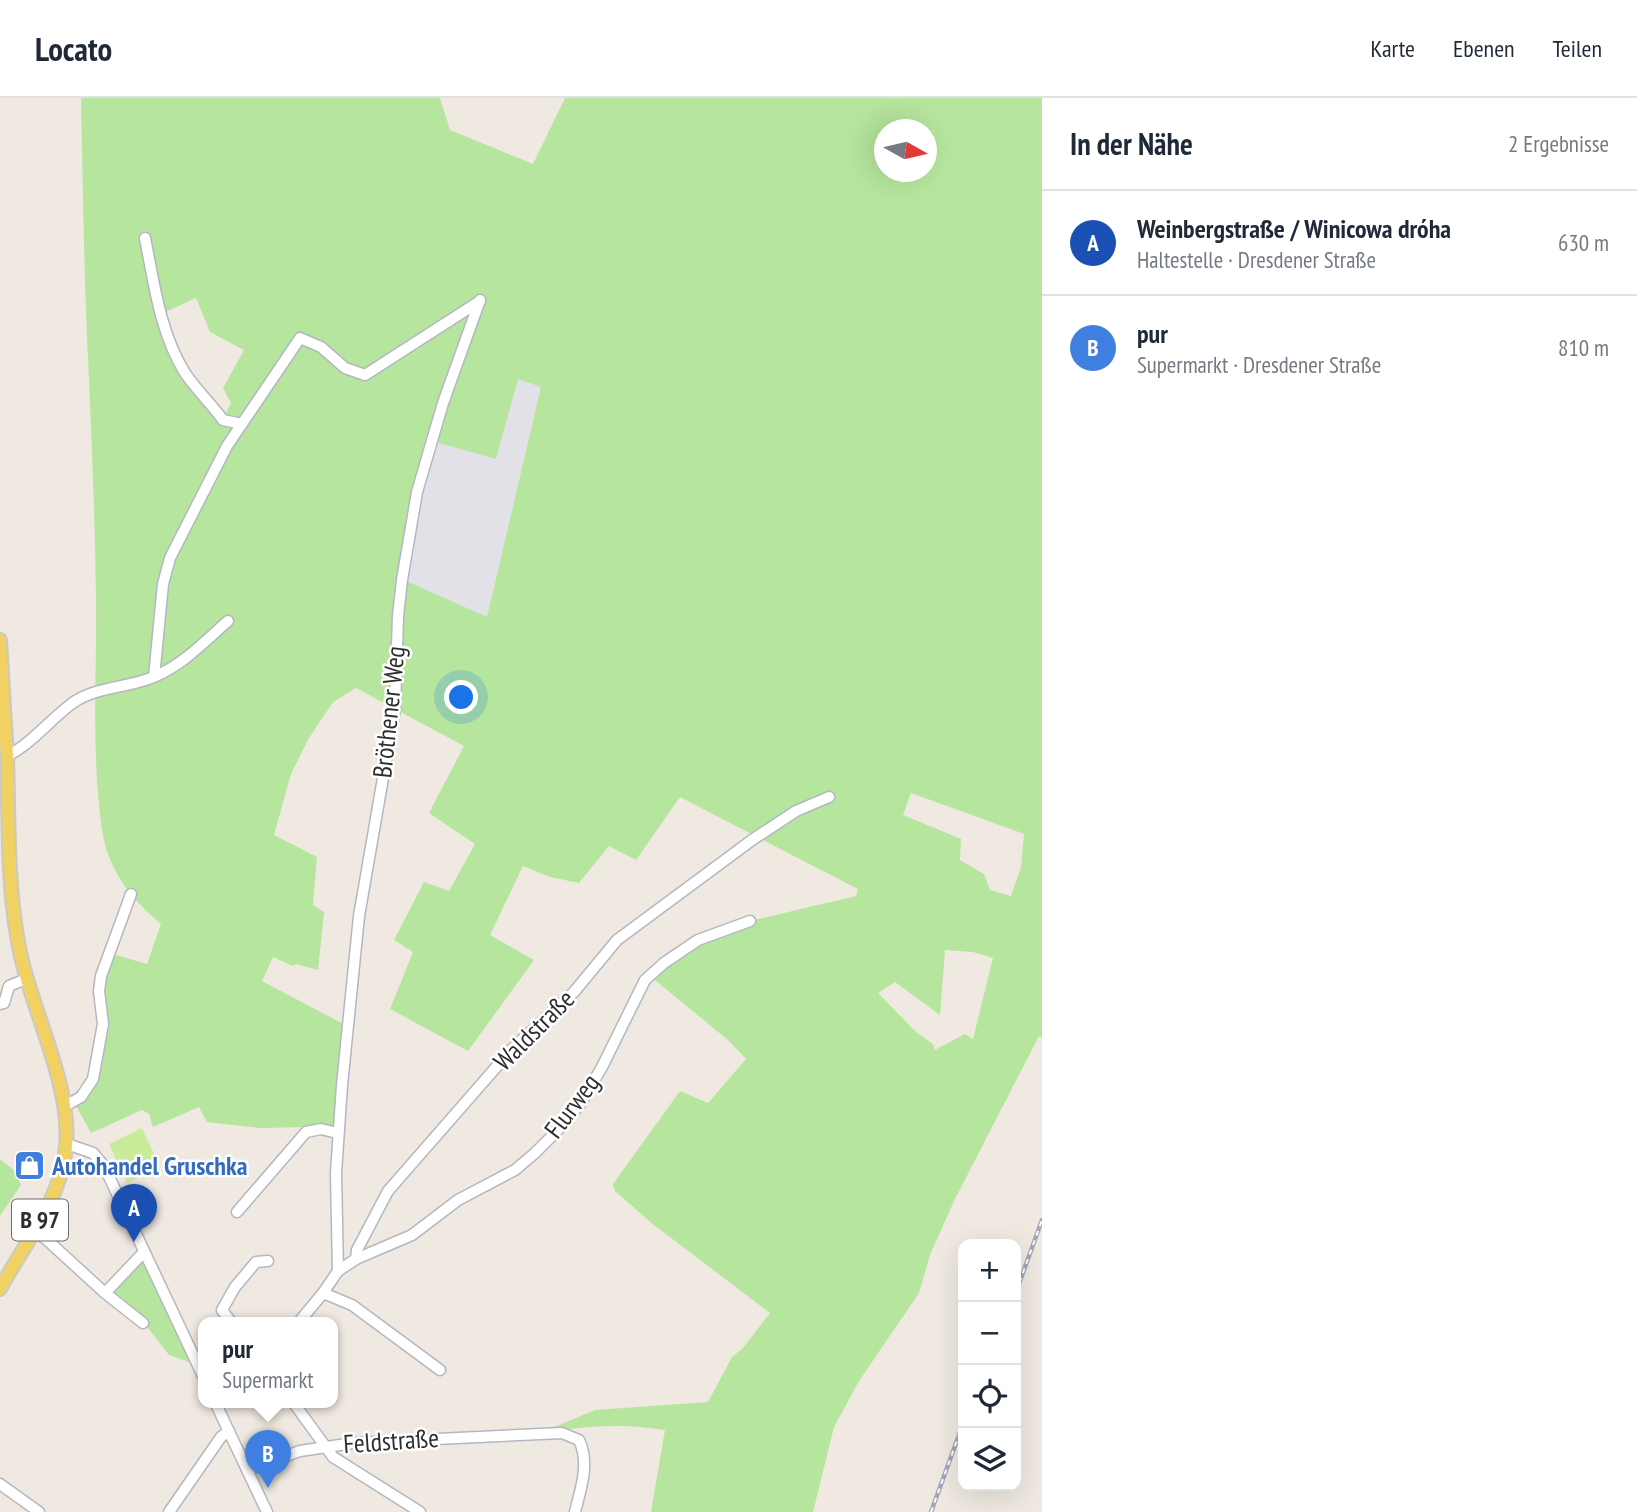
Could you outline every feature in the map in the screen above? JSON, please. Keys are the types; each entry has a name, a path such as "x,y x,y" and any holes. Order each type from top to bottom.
{"main road":[{"name":"B 97","path":"0,640 13,908 26,979 65,1106 67,1144 55,1188 34,1231 0,1289"}],"street":[{"path":"145,238 161,314 169,339 186,374 223,420 242,424 203,489 170,558 163,584 154,677"},
{"name":"Bröthener Weg","path":"242,424 299,338 321,347 345,368 365,375 480,300 443,403 416,500 398,616 396,709 359,916 337,1133 338,1271"},
{"path":"6,756 31,741 76,701 154,677 184,661 228,621"},
{"name":"Waldstraße","path":"356,1259 357,1250 388,1191 512,1049 574,992 617,940 752,840 796,811 829,797"},
{"path":"65,1106 80,1097 93,1079 103,1024 99,991 101,976 131,894"},
{"name":"Flurweg","path":"356,1259 412,1235 457,1200 515,1170 535,1153 581,1102 602,1067 645,980 664,962 698,940 750,921"},
{"path":"0,1004 4,1003 9,986 26,979"},
{"path":"237,1212 306,1132 321,1129 337,1133"},
{"path":"67,1144 84,1149 99,1159 109,1175 198,1365"},
{"path":"34,1231 143,1324"},
{"path":"105,1293 144,1252"},
{"path":"303,1317 338,1271 356,1259"},
{"path":"227,1317 222,1310 234,1287 256,1262 268,1261"},
{"path":"323,1293 352,1305 440,1370"},
{"path":"218,1408 267,1512"},
{"path":"220,1413 224,1408"},
{"path":"297,1408 333,1457 421,1512"},
{"path":"169,1512 221,1437 229,1431"},
{"name":"Feldstraße","path":"247,1470 300,1451 325,1447 456,1436 556,1432 573,1436 579,1440 584,1450 583,1475 575,1512"},
{"path":"0,1484 39,1512"}],"shaded area":[{"path":"518,379 541,387 487,617 402,580 432,440"}],"green space":[{"path":"81,98 440,98 450,130 533,164 565,98 1042,98 1042,1037 1039,1036 954,1201 930,1255 919,1293 859,1381 834,1427 813,1512 651,1512 665,1430 602,1426 538,1434 595,1410 708,1402 732,1357 743,1348 770,1313 654,1225 615,1191 613,1184 680,1091 708,1103 746,1059 728,1040 650,976 698,940 750,921 856,896 858,889 680,797 636,860 609,846 579,883 550,877 523,866 490,935 534,960 468,1051 390,1009 413,952 394,940 424,882 449,891 475,844 429,813 464,746 356,688 333,702 309,738 291,774 274,835 317,857 313,905 324,912 318,970 296,964 293,966 273,957 262,981 347,1026 337,1133 304,1127 261,1128 207,1122 199,1107 153,1127 149,1114 142,1110 91,1133 74,1102 87,1091 99,1051 100,997 109,953 147,964 161,924 143,908 121,881 106,848 100,814 95,711 96,568","holes":["196,298 210,332 244,350 223,388 231,403 223,419 186,374 161,314","518,379 541,387 487,617 402,579 432,441 496,459","911,793 1024,834 1021,867 1011,896 990,890 984,874 960,860 961,839 903,815","945,950 973,952 993,958 973,1039 965,1034 935,1050 933,1044 917,1033 878,993 895,982 940,1015"]},
{"path":"142,1128 160,1167 127,1183 109,1144"},
{"path":"0,1159 15,1171 21,1185 0,1216"},
{"path":"142,1257 189,1362 169,1355 145,1324 146,1320 117,1295 114,1298 110,1293"}],"railway":[{"path":"1021,1278 1042,1220"},
{"path":"931,1512 962,1428"}],"place":[{"name":"Autohandel Gruschka","path":"29,1166"},
{"name":"Weinbergstraße / Winicowa dróha","path":"134,1242"},
{"name":"pur","path":"268,1488"}]}
